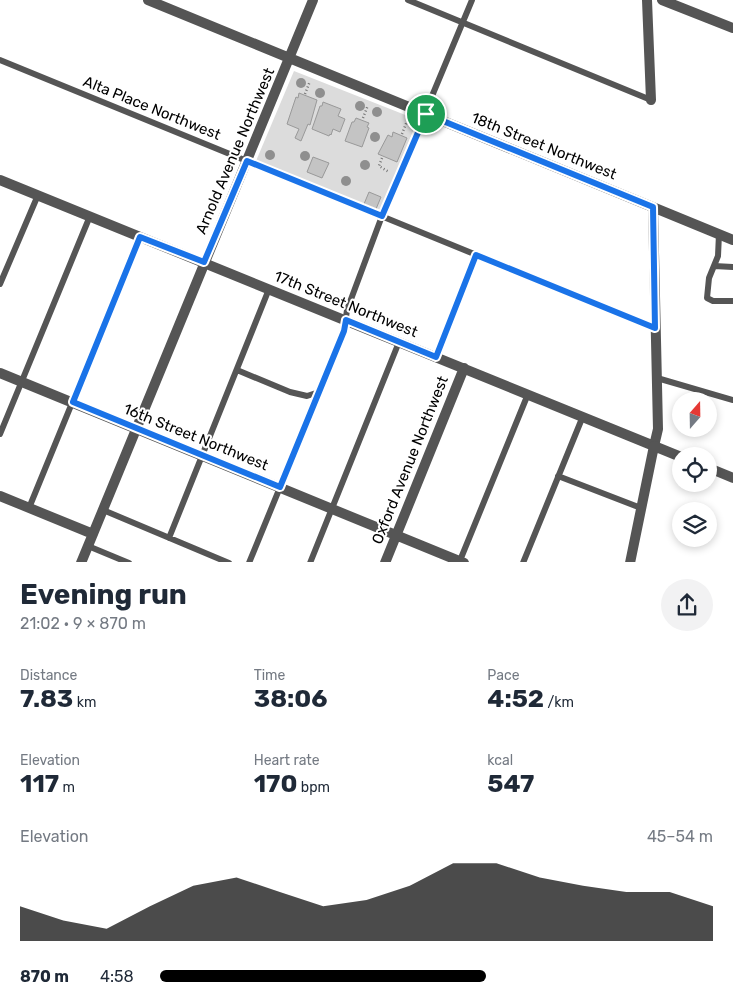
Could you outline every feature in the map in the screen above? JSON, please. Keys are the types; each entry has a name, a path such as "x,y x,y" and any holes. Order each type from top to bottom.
{"street":[{"name":"18th Street Northwest","path":"148,0 733,240"},
{"name":"Arnold Avenue Northwest","path":"81,562 313,0"},
{"path":"647,0 651,100"},
{"path":"662,0 733,28"},
{"name":"17th Street Northwest","path":"0,180 672,453"},
{"path":"630,562 658,429 653,207"},
{"name":"Oxford Avenue Northwest","path":"385,562 464,368"},
{"name":"16th Street Northwest","path":"0,373 461,562"},
{"path":"717,471 733,478"},
{"path":"0,496 93,534"}],"lane":[{"path":"408,0 651,100"},
{"path":"249,562 344,331 347,310 382,216 472,0"},
{"name":"Alta Place Northwest","path":"0,60 655,328"},
{"path":"0,284 38,195"},
{"path":"0,434 90,216"},
{"path":"719,234 717,266 709,278 707,298 712,301 733,301"},
{"path":"29,508 140,237"},
{"path":"436,357 476,255"},
{"path":"717,266 733,267"},
{"path":"717,266 725,275"},
{"path":"169,538 269,289"},
{"path":"310,562 399,342"},
{"path":"237,370 290,392 308,396 319,392"},
{"path":"657,378 733,400"},
{"path":"461,562 528,394"},
{"path":"523,562 583,416"},
{"path":"558,476 642,508"},
{"path":"103,510 229,562"},
{"path":"88,546 129,562"}],"path":[{"path":"305,94 310,81"},
{"path":"363,118 368,105"},
{"path":"402,134 408,121"},
{"path":"382,158 379,166 389,172"}],"shaded area":[{"path":"294,71 418,120 379,213 256,161"}],"building":[{"path":"299,93 317,100 310,125 308,124 301,141 295,138 299,129 287,124"},
{"path":"323,102 341,109 338,116 345,119 340,132 333,129 329,136 312,129"},
{"path":"356,118 369,123 362,147 345,141 352,122"},
{"path":"393,132 407,138 397,162 378,154 388,135 392,137"},
{"path":"313,157 329,163 322,178 307,172"},
{"path":"369,192 381,197 376,209 364,204"}],"route":[{"path":"426,114 653,207 655,328 476,255 436,357 346,320 344,331 280,487 73,402 140,237 204,262 247,161 382,216 426,114"}]}
